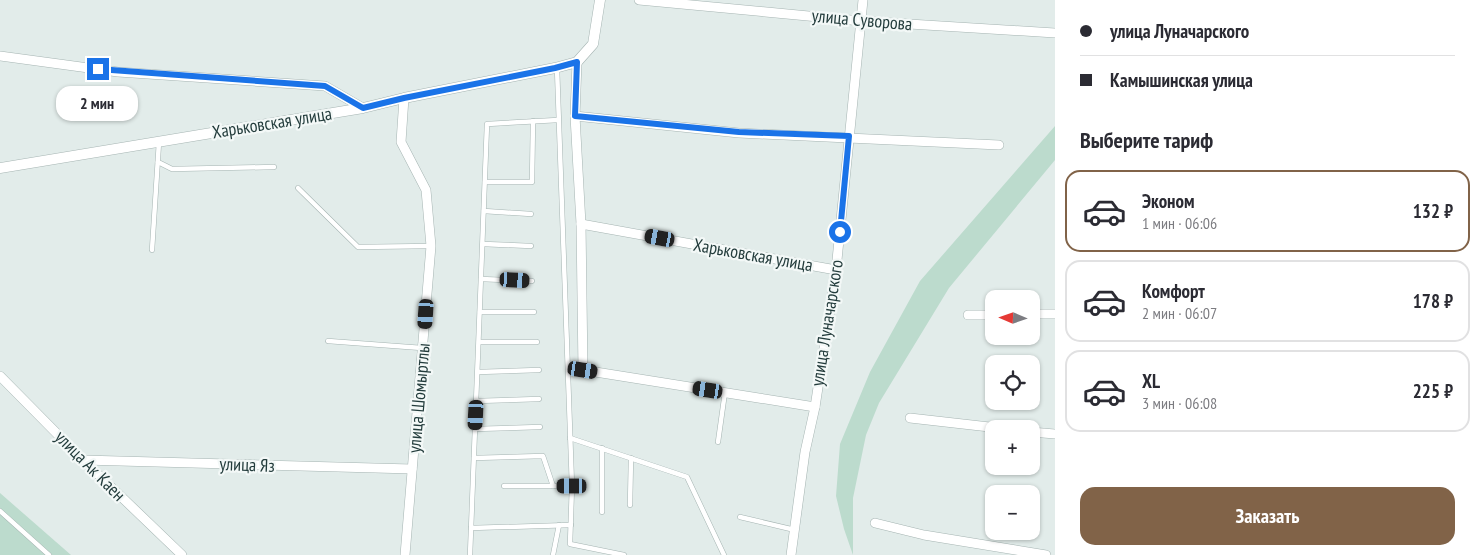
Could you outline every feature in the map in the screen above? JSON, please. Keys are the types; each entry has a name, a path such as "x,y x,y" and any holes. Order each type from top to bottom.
{"street":[{"path":"600,0 593,44 577,62 575,116 581,224 583,370 815,407"},
{"name":"улица Суворова","path":"639,0 861,21 1055,34"},
{"name":"улица Луначарского","path":"791,555 805,452 815,407 836,270 863,0"},
{"path":"0,56 118,72 325,86 363,108"},
{"name":"Харьковская улица","path":"0,168 363,108 577,62"},
{"name":"улица Шомыртлы","path":"404,98 401,142 426,190 431,246 405,555"},
{"path":"575,116 739,132 999,144"},
{"name":"Харьковская улица","path":"581,224 836,270"},
{"path":"1040,314 1055,314"},
{"path":"968,315 985,315"},
{"name":"улица Ак Каен","path":"0,376 83,460 182,555"},
{"path":"910,418 985,427"},
{"path":"1040,433 1055,434"},
{"name":"улица Яз","path":"83,460 412,469"},
{"path":"875,523 924,535 1046,555"}],"lane":[{"path":"556,68 572,486 570,544 624,555"},
{"path":"470,555 487,124 558,120"},
{"path":"485,182 532,182 533,121"},
{"path":"152,250 159,141"},
{"path":"158,162 172,169 274,167"},
{"path":"298,188 358,247 431,246"},
{"path":"484,211 531,214"},
{"path":"483,244 531,246"},
{"path":"481,279 532,281"},
{"path":"480,312 534,312"},
{"path":"328,341 423,348"},
{"path":"479,342 537,342"},
{"path":"478,372 539,370"},
{"path":"718,442 725,392"},
{"path":"476,401 540,399"},
{"path":"475,429 540,428"},
{"path":"570,438 687,477 724,555"},
{"path":"602,448 602,512"},
{"path":"474,458 543,456 553,486"},
{"path":"630,505 631,458"},
{"path":"504,486 572,486"},
{"path":"0,511 49,555"},
{"path":"740,517 795,530"},
{"path":"553,555 559,525"},
{"path":"471,528 571,525"}],"green space":[{"path":"1055,126 1055,160 949,288 879,403 866,435 853,498 853,555 836,496 840,444 870,372 920,281"},
{"path":"0,493 71,555 0,555"}],"route":[{"path":"98,69 325,86 363,108 577,62 575,116 739,132 849,136 840,232"}]}
